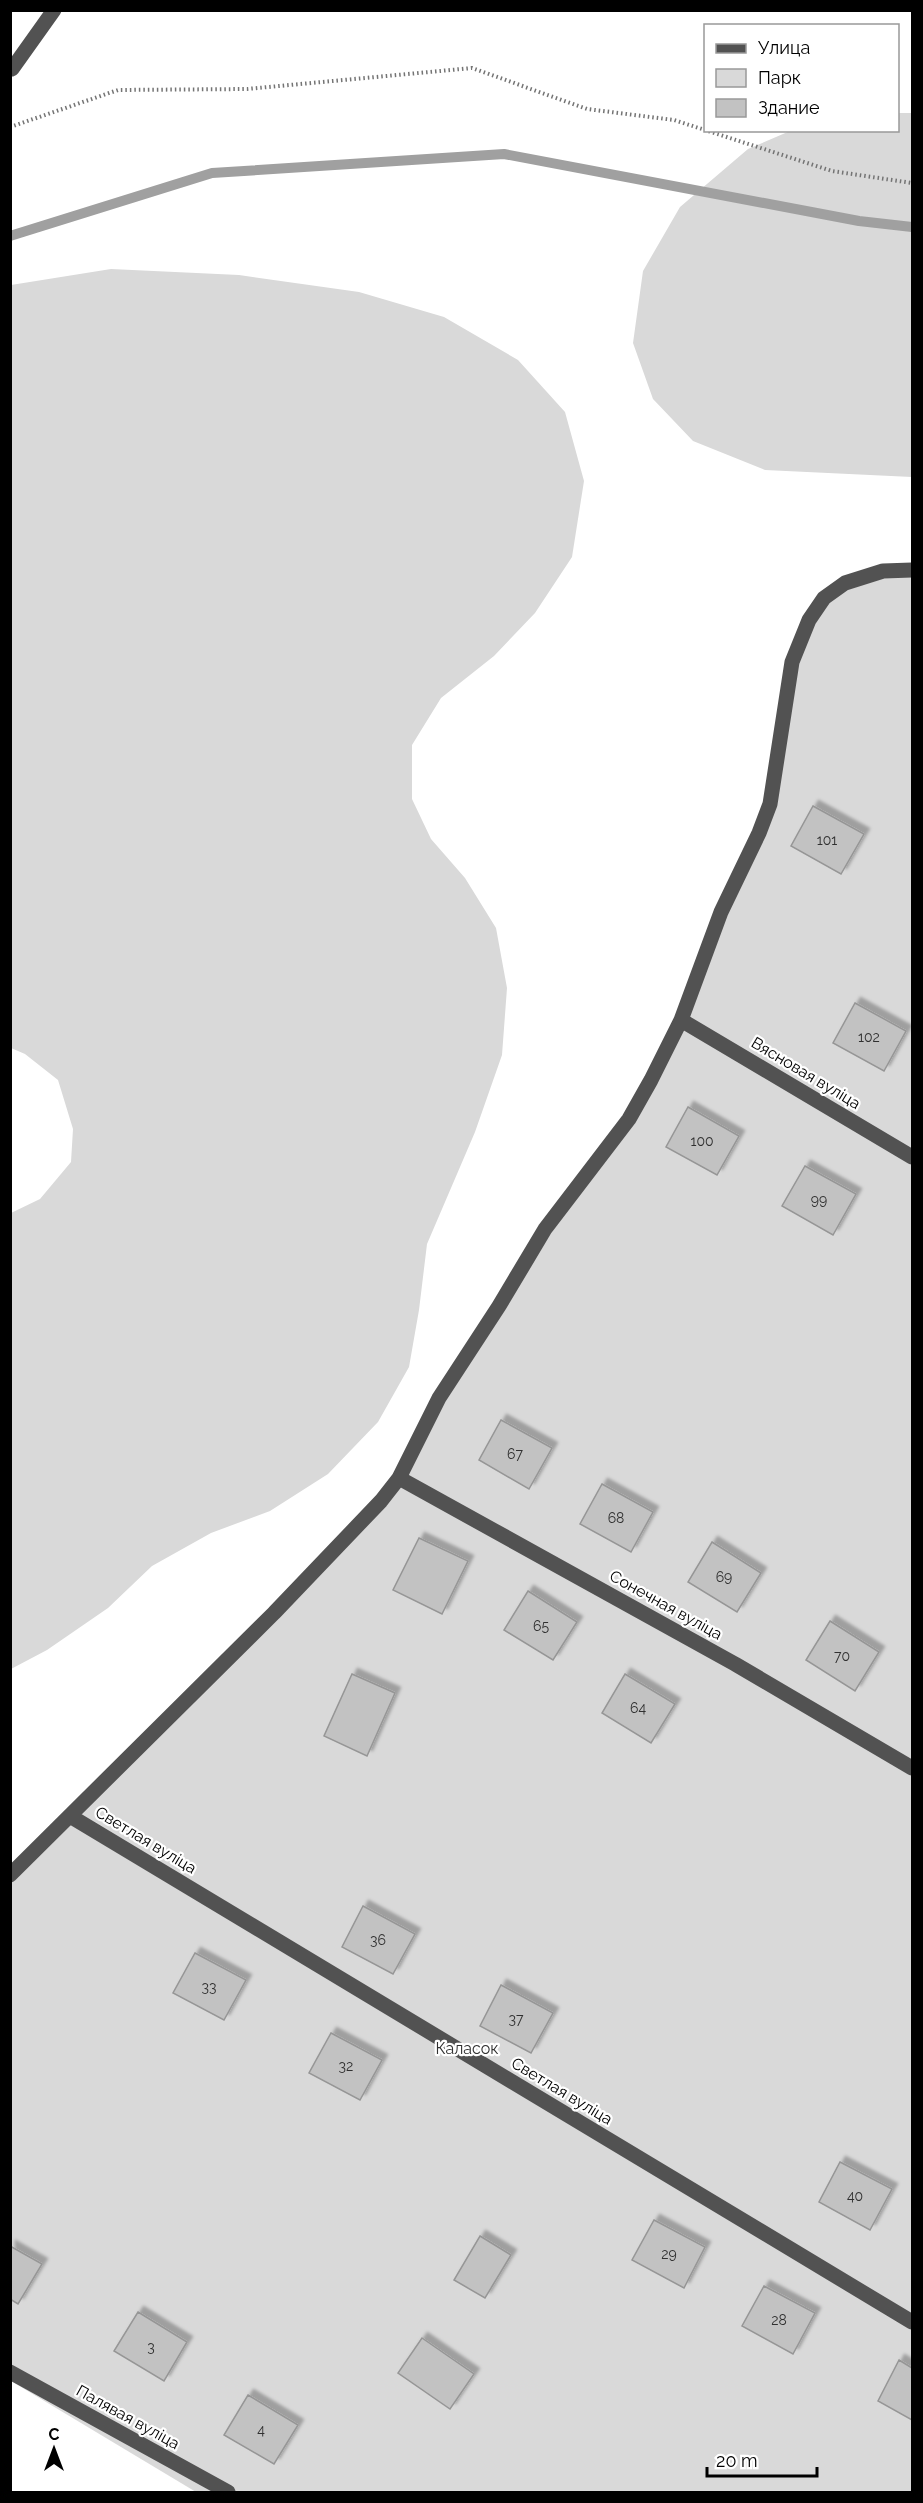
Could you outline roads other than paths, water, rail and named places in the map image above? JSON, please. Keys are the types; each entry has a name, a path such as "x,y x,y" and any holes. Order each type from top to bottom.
{"street":[{"path":"12,69 54,10"},
{"path":"10,1875 274,1613 381,1501 399,1478 439,1398 499,1306 545,1228 629,1119 681,1020 721,912 759,833 770,804 790,673 799,640 809,620 824,598 845,583 883,571 912,570"},
{"name":"Вясновая вуліца","path":"681,1020 912,1157"},
{"name":"Сонечная вуліца","path":"399,1478 735,1664 912,1768"},
{"name":"Светлая вуліца","path":"70,1816 912,2322"},
{"name":"Палявая вуліца","path":"10,2372 228,2493"}],"waterway":[{"path":"10,236 212,173 504,154 859,221 912,227"}],"park label":[{"name":"Каласок","path":"467,2048"}]}
